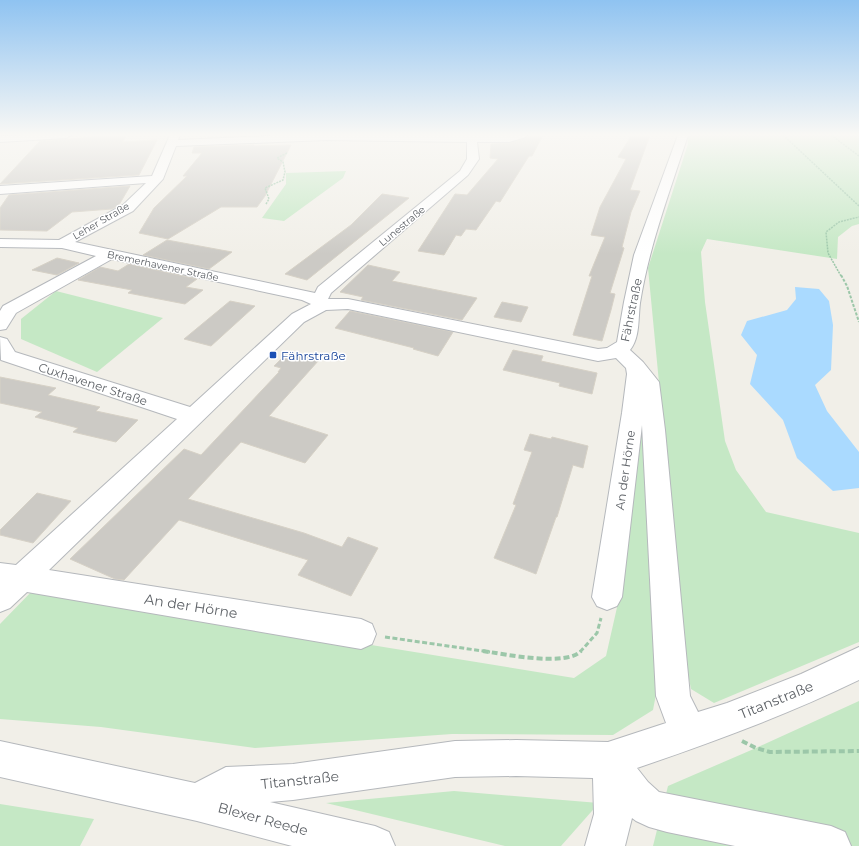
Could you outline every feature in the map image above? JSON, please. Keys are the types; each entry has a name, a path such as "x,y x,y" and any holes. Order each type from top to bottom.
{"street":[{"name":"Leher Straße","path":"62,244 128,208 157,179 159,174"},
{"name":"Lunestraße","path":"322,306 320,299 324,291 462,174"},
{"name":"Fährstraße","path":"0,599 11,577 193,416 298,318 308,311 333,303 348,304 598,355 627,358 626,343 632,302 642,255 670,174"},
{"path":"0,190 157,179"},
{"name":"Bremerhavener Straße","path":"0,243 62,244 306,296 316,299 322,306"},
{"path":"0,325 9,310 108,254"},
{"name":"Cuxhavener Straße","path":"0,343 8,356 193,416"},
{"name":"An der Hörne","path":"607,597 633,413 637,374 627,358"},
{"path":"627,358 649,382 654,430 673,696 679,714 691,733"},
{"name":"An der Hörne","path":"11,577 361,634"},
{"name":"Titanstraße","path":"197,802 226,786 293,782 455,759 516,758 608,760 727,720 810,687 859,663"},
{"path":"0,759 197,802"},
{"path":"605,846 614,821 614,797 608,760"},
{"path":"608,760 635,795 649,808 667,813 831,846"},
{"name":"Blexer Reede","path":"197,802 324,835 375,846"}],"path":[{"path":"266,204 269,199 265,188 283,180 284,174"},
{"path":"825,174 859,206"},
{"path":"859,217 839,222 826,232 828,253 847,286 859,322"},
{"path":"361,634 546,660 578,655 597,633 607,597"},
{"path":"727,720 740,740 756,748 770,752 859,752"}],"green space":[{"path":"286,174 345,174 343,178 284,221 262,218 286,184"},
{"path":"678,174 859,174 859,224 852,226 838,237 837,259 707,239 701,252 705,302 725,441 736,470 766,512 859,533 859,642 714,703 691,689 686,664 648,268"},
{"path":"56,291 163,318 97,372 21,339 21,319"},
{"path":"641,405 662,663 653,710 613,735 452,734 255,748 101,727 0,719 0,624 33,590 574,678 606,656 618,603"},
{"path":"859,701 859,846 653,846 668,786"},
{"path":"454,791 599,803 561,846 505,846 326,803"},
{"path":"0,804 94,819 80,846 0,846"}],"water":[{"path":"795,287 819,289 829,301 833,325 831,370 815,385 827,411 859,452 859,488 833,491 797,458 783,420 750,384 757,355 741,335 747,321 787,310 796,299"}],"building":[{"path":"9,174 139,174 139,175 0,184"},
{"path":"184,174 276,174 265,196 257,207 221,207 168,239 139,233 154,208 187,176 183,176"},
{"path":"485,174 517,174 500,202 496,201 476,230 466,229 461,236 456,235 444,255 418,251 455,194 467,195"},
{"path":"618,174 636,174 630,190 640,191 631,212 622,247 624,248 610,293 615,294 602,341 573,335 592,276 589,276 605,237 591,235 600,207"},
{"path":"130,186 119,205 112,209 72,212 47,231 0,230 0,208 9,195"},
{"path":"382,194 409,198 307,280 285,274 351,225"},
{"path":"167,240 232,252 209,269 143,255"},
{"path":"57,258 79,263 57,275 32,270"},
{"path":"129,264 197,279 186,287 203,290 185,304 128,293 132,290 78,280 100,267 118,271"},
{"path":"368,265 400,272 392,281 477,298 462,320 361,300 363,297 340,292"},
{"path":"230,301 255,306 211,346 184,339"},
{"path":"502,302 528,307 521,322 494,317"},
{"path":"350,311 453,332 438,356 413,349 414,348 335,328"},
{"path":"513,350 543,356 541,361 597,373 592,394 559,386 560,383 503,370"},
{"path":"287,353 319,360 269,416 328,435 305,463 241,442 188,499 304,533 342,547 348,537 378,548 351,596 298,575 308,560 179,520 124,580 115,579 70,559 184,449 201,455 279,372 281,368 274,366"},
{"path":"0,377 56,388 48,395 100,407 96,411 138,420 116,442 73,432 78,428 35,417 42,412 0,403"},
{"path":"530,434 551,439 552,437 588,446 583,468 573,465 557,517 536,574 494,558 516,505 513,504 532,452 524,450"},
{"path":"37,493 71,501 33,543 0,535 0,530"}],"place":[{"name":"Fährstraße","path":"273,355"}]}
